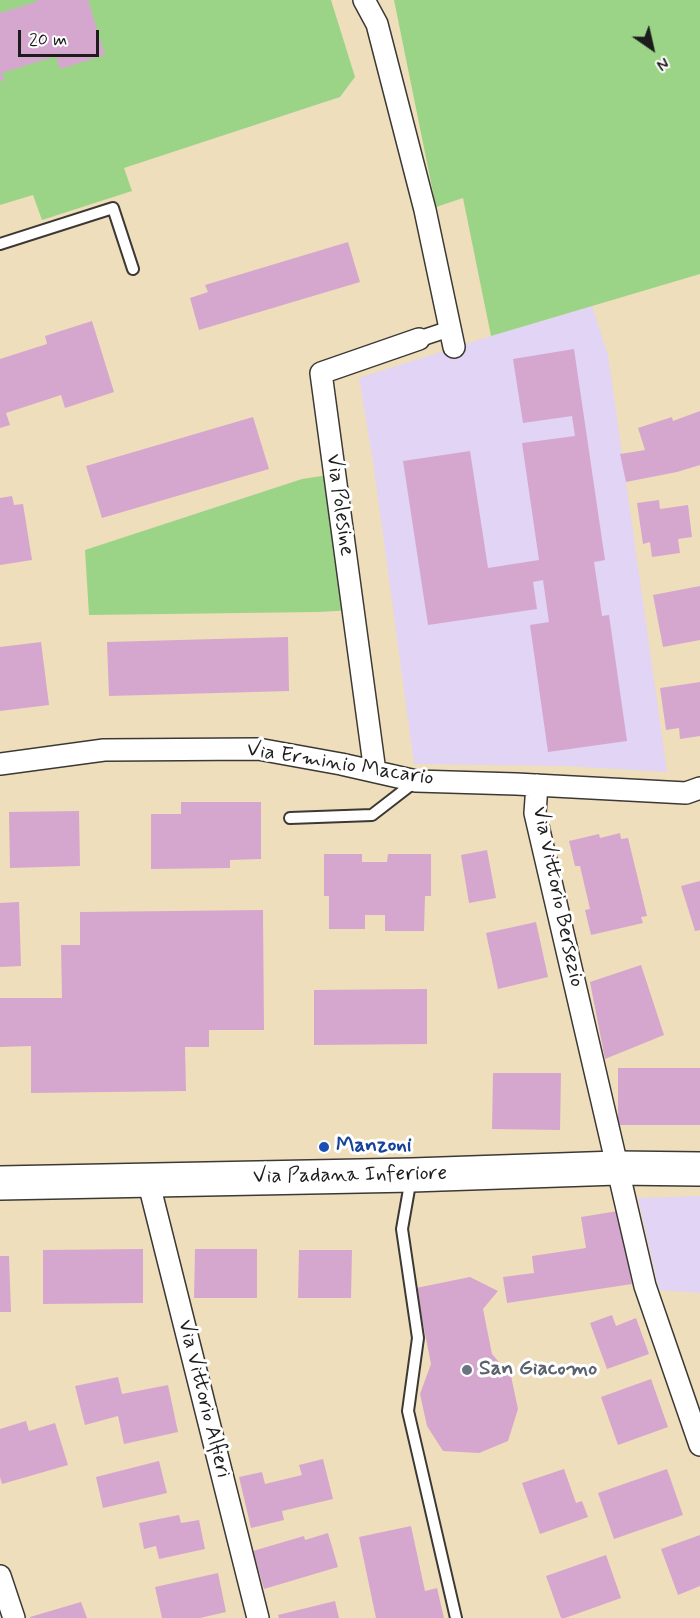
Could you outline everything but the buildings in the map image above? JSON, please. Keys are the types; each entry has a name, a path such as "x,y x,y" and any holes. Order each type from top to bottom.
{"main road":[{"name":"Via Padana Inferiore","path":"0,1184 617,1168 700,1169"}],"street":[{"name":"Via Polesine","path":"364,0 377,24 425,210 451,338 419,339 321,373 375,772"},
{"name":"Via Erminio Macario","path":"0,764 104,750 258,749 416,781 537,785"},
{"name":"Via Vittorio Bersezio","path":"700,788 686,793 537,785 535,813 645,1286 700,1445"},
{"name":"Via Vittorio Alfieri","path":"148,1180 258,1618"},
{"path":"0,1576 14,1618"}],"lane":[{"path":"0,244 113,208 133,268"},
{"path":"290,818 372,815 416,781"},
{"path":"412,1175 402,1228 418,1338 408,1411 456,1618"}],"shaded area":[{"path":"592,306 608,355 667,772 566,766 414,764 374,468 359,378"},
{"path":"700,1196 700,1293 659,1290 638,1198"}],"green space":[{"path":"0,0 331,0 355,77 340,97 124,168 132,191 42,220 33,195 0,205"},
{"path":"394,0 700,0 700,274 491,336 463,198 436,207"},
{"path":"335,474 354,610 89,615 85,550 302,479"}],"place":[{"name":"Manzoni","path":"324,1147"},
{"name":"San Giacomo","path":"467,1370"}]}
